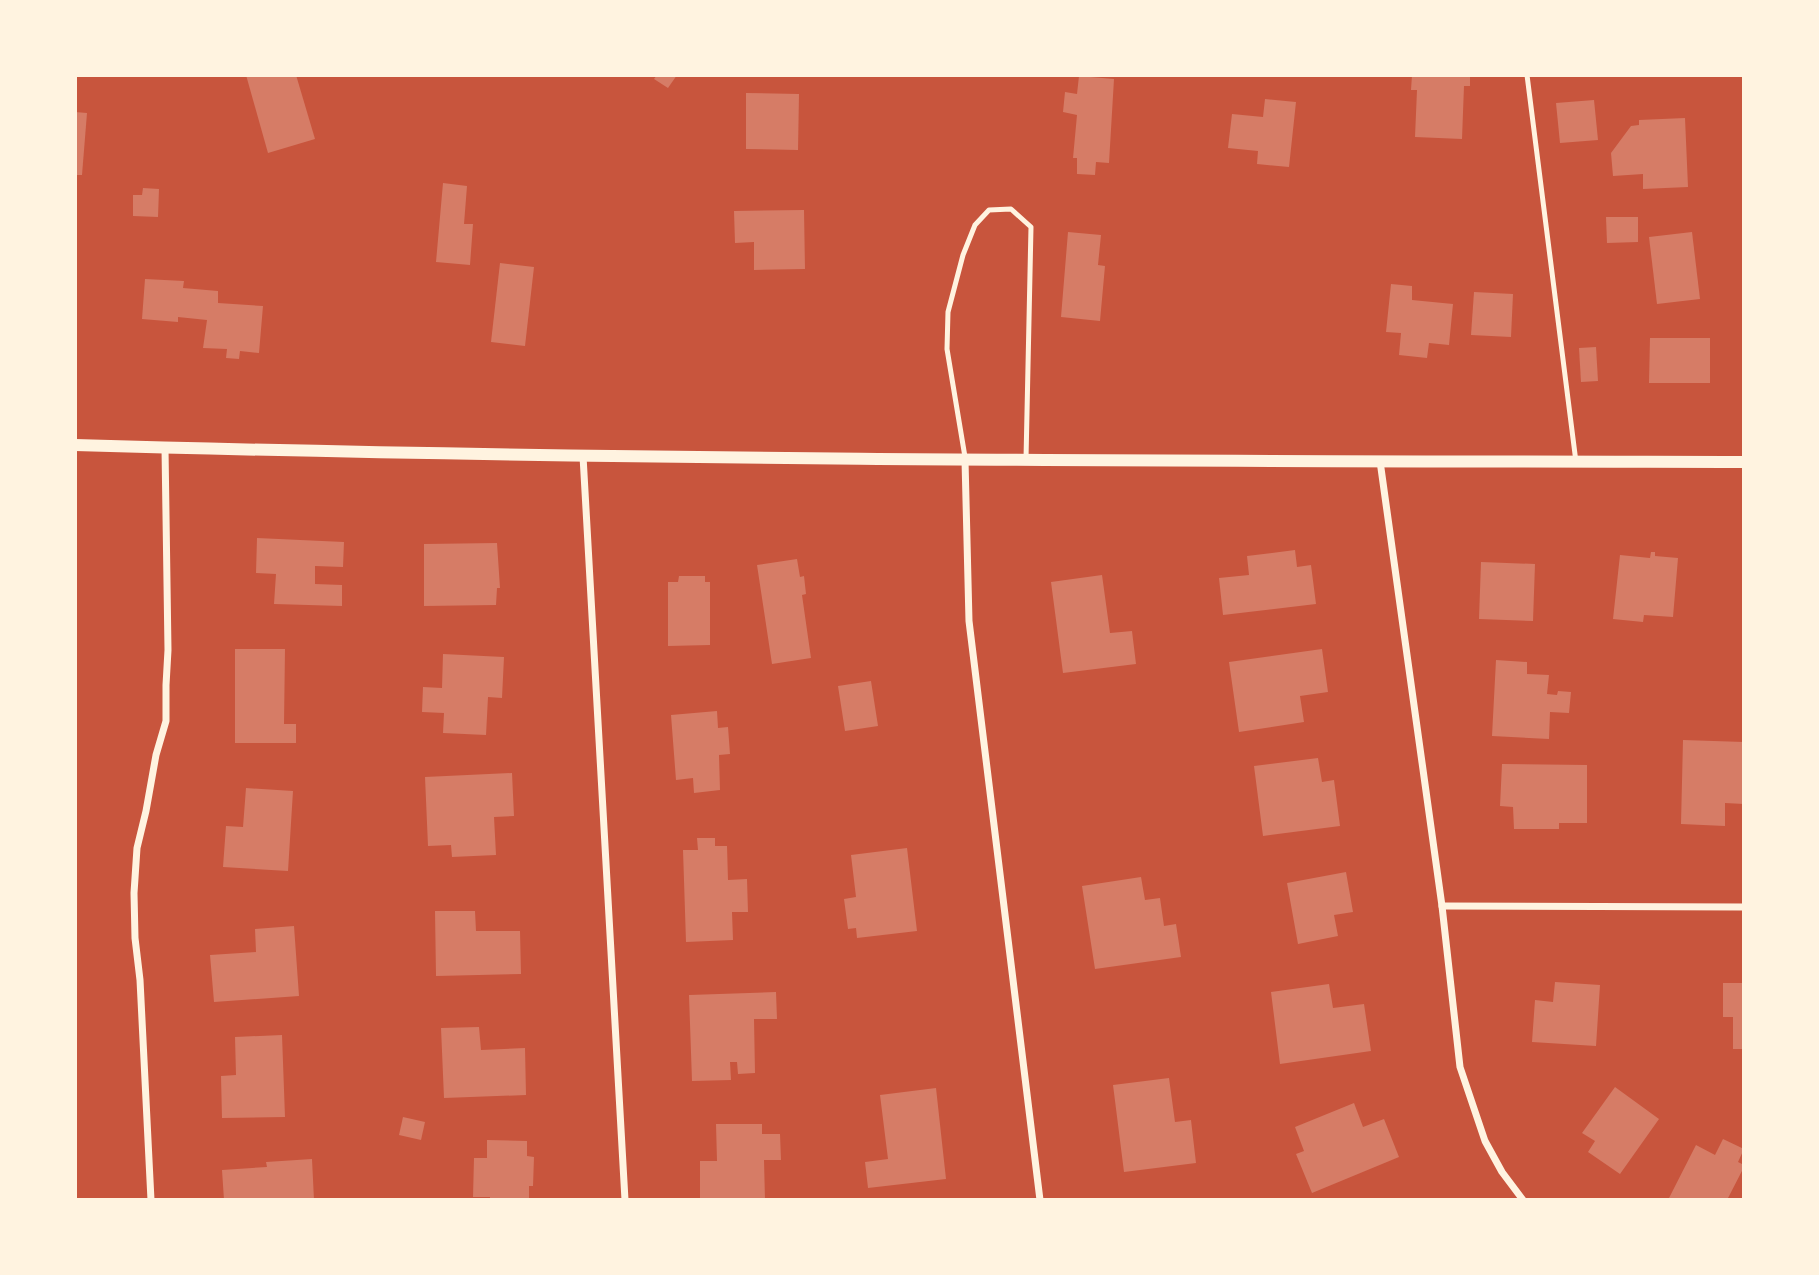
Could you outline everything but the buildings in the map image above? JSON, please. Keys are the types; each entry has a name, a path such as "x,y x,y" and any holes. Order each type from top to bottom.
{"street":[{"path":"75,445 583,456 965,460 1744,462"},
{"path":"151,1200 134,893 137,849 156,755 166,721 169,650 165,448"},
{"path":"583,456 625,1200"},
{"path":"965,460 969,621 1040,1200"},
{"path":"1380,461 1442,906 1460,1066 1485,1141 1523,1200"},
{"path":"1442,906 1744,907"}],"lane":[{"path":"1527,75 1576,462"},
{"path":"965,460 947,349 948,312 963,255 975,225 989,210 1011,209 1031,228 1026,460"}]}
